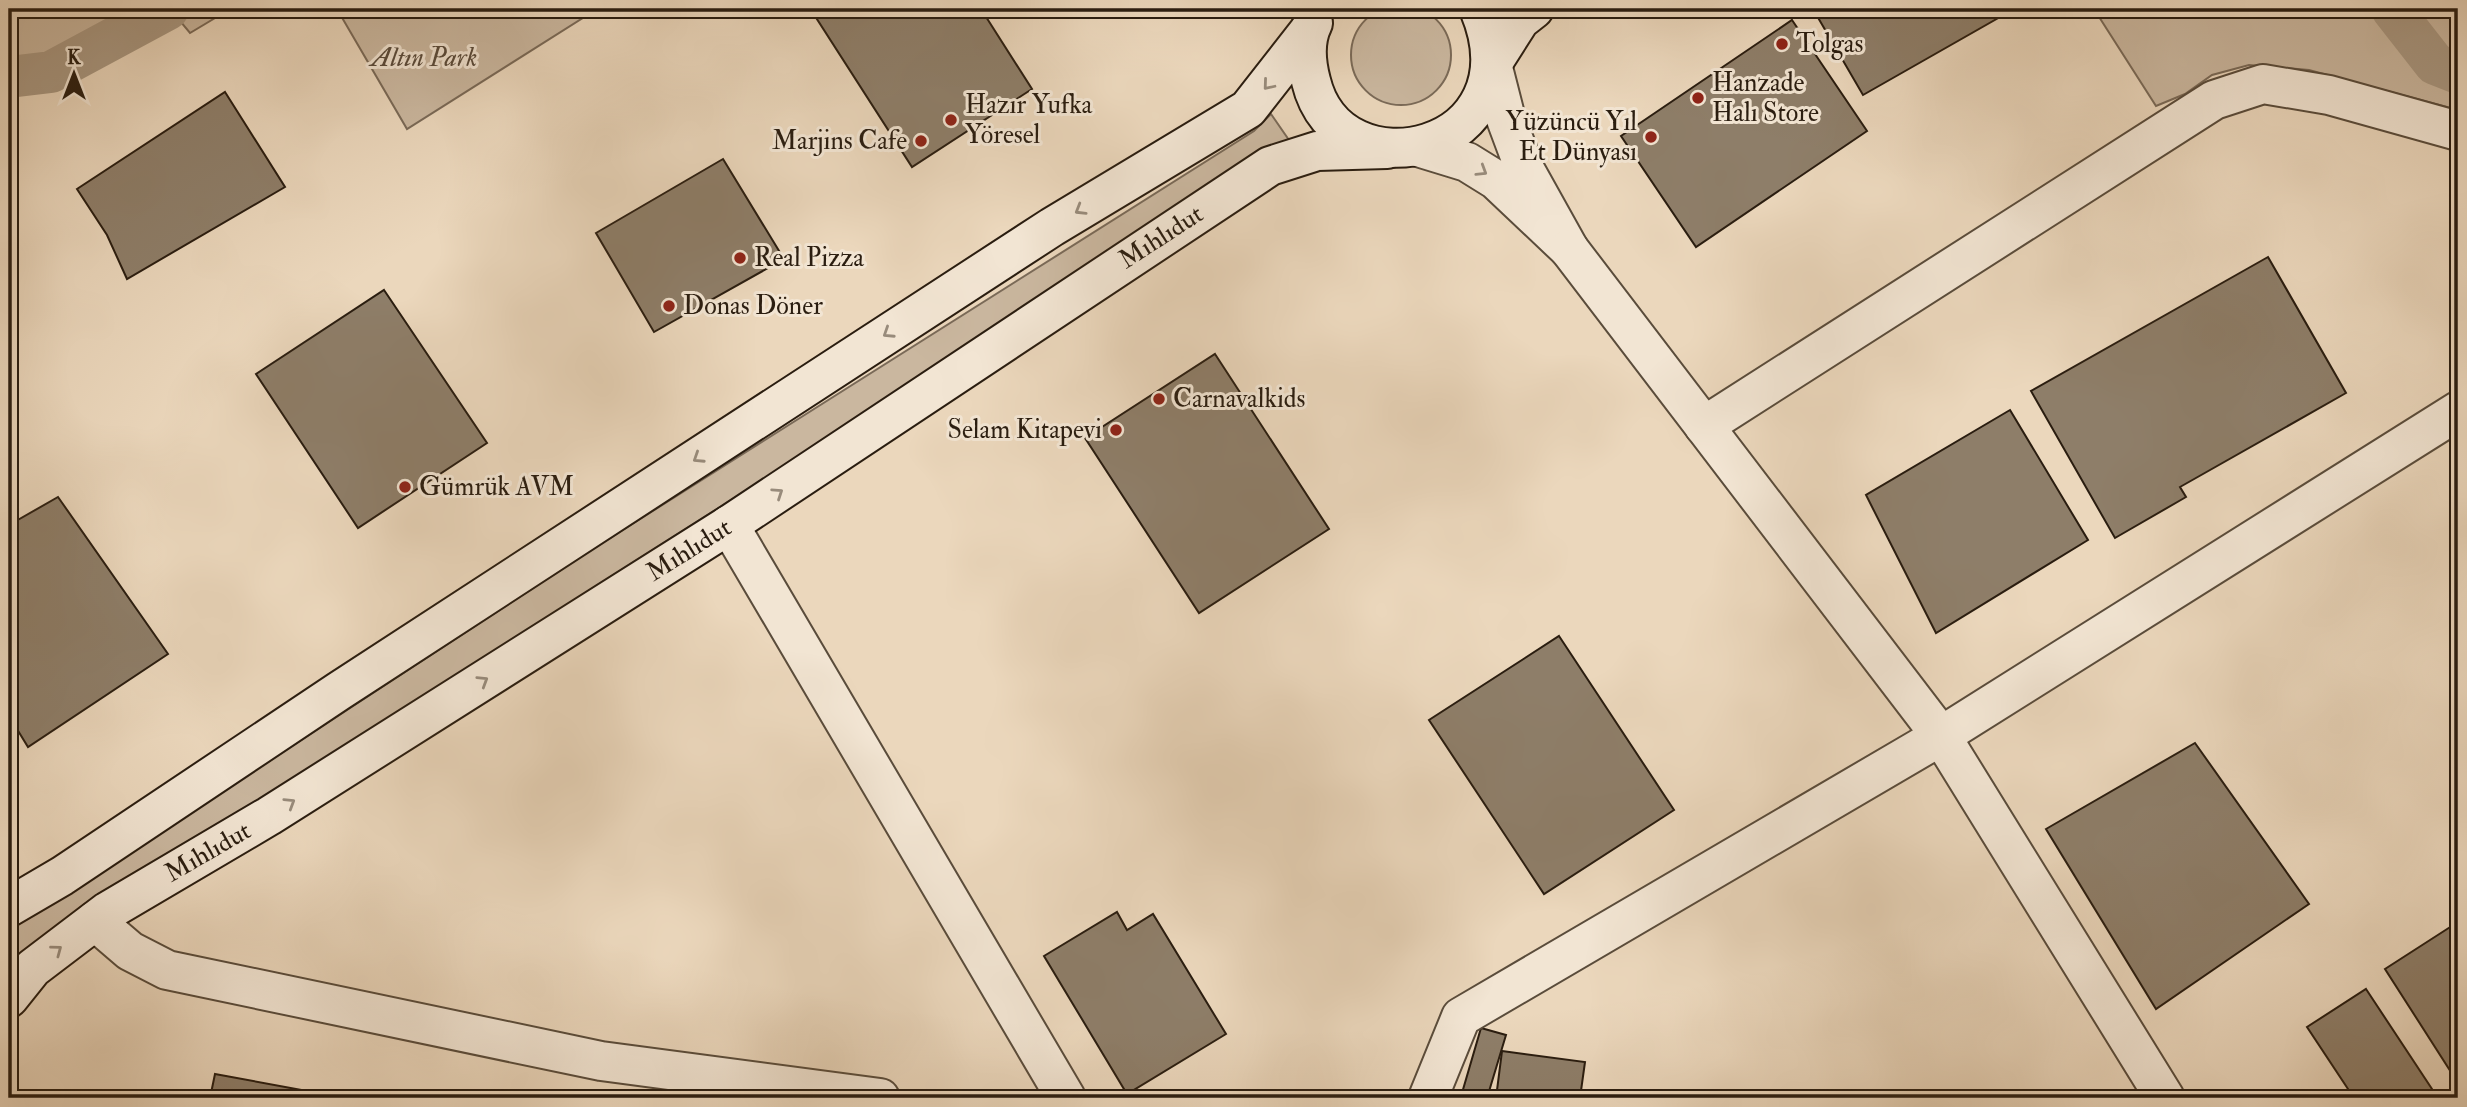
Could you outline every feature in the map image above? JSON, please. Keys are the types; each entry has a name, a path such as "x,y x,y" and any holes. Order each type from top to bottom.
{"street":[{"path":"1479,9 1490,34 1492,64 1506,119 1525,170 1569,249 1941,736 2165,1098"},
{"path":"1402,148 1446,136 1469,118 1485,92 1492,64 1520,20 1534,9"},
{"path":"1315,20 1306,62 1314,93 1331,120 1357,139 1467,162 1496,180 1569,249"},
{"path":"9,907 62,876 339,691 1052,227 1248,109 1315,20"},
{"path":"1704,426 2214,100 2263,84 2329,95 2458,131"},
{"name":"Mıhlıdut","path":"9,998 33,968 95,921 269,816 729,525 1270,166 1317,150 1402,148"},
{"path":"1429,1098 1461,1017 1941,736 2458,411"},
{"path":"729,525 1066,1098"},
{"path":"95,921 130,951 167,970 601,1060 880,1098"}],"green space":[{"path":"1401,5 1420,8 1437,19 1448,36 1451,55 1448,74 1437,91 1420,102 1401,105 1382,102 1365,91 1354,74 1351,55 1354,36 1365,19 1382,8"},
{"path":"9,9 146,9 31,60 9,64"},
{"path":"170,9 230,9 190,33"},
{"name":"Altın Park","path":"337,9 597,9 407,129"},
{"path":"2094,9 2458,9 2458,110 2309,70 2249,65 2212,75 2185,94 2156,106"},
{"path":"1271,114 1291,143 63,926 9,977 9,921 263,765 591,550 1254,131"}],"building":[{"path":"827,9 981,9 1032,89 912,167 815,16"},
{"path":"1813,9 2014,9 1863,95"},
{"path":"1792,20 1867,131 1696,247 1621,136"},
{"path":"225,92 285,187 127,279 107,235 77,189"},
{"path":"723,159 784,259 654,332 596,233"},
{"path":"2268,257 2346,393 2180,487 2186,497 2115,538 2031,391"},
{"path":"384,290 487,443 358,528 256,374"},
{"path":"1215,354 1329,529 1199,613 1085,438"},
{"path":"2010,410 2088,540 1936,633 1866,495"},
{"path":"58,497 168,654 28,747 9,716 9,525"},
{"path":"1559,636 1674,810 1544,894 1429,720"},
{"path":"2195,743 2309,904 2156,1009 2046,829"},
{"path":"1117,912 1127,930 1153,914 1226,1034 1127,1094 1044,956"},
{"path":"2458,922 2458,1083 2385,969"},
{"path":"2366,989 2432,1089 2419,1098 2354,1098 2307,1027"},
{"path":"1481,1028 1506,1035 1487,1098 1462,1093"},
{"path":"1502,1051 1585,1062 1580,1098 1496,1098"},
{"path":"215,1074 345,1098 210,1098"},
{"path":"149,1092 182,1098 148,1098"}],"waterway":[{"path":"9,77 51,72 168,9"},
{"path":"2392,9 2435,64 2458,73"}],"place":[{"name":"Tolgas","path":"1782,44"},
{"name":"Hanzade Halı Store","path":"1698,98"},
{"name":"Hazır Yufka Yöresel","path":"951,120"},
{"name":"Yüzüncü Yıl Et Dünyası","path":"1651,137"},
{"name":"Marjins Cafe","path":"921,141"},
{"name":"Real Pizza","path":"740,258"},
{"name":"Donas Döner","path":"669,306"},
{"name":"Carnavalkids","path":"1159,399"},
{"name":"Selam Kitapevi","path":"1116,430"},
{"name":"Gümrük AVM","path":"405,487"}]}
